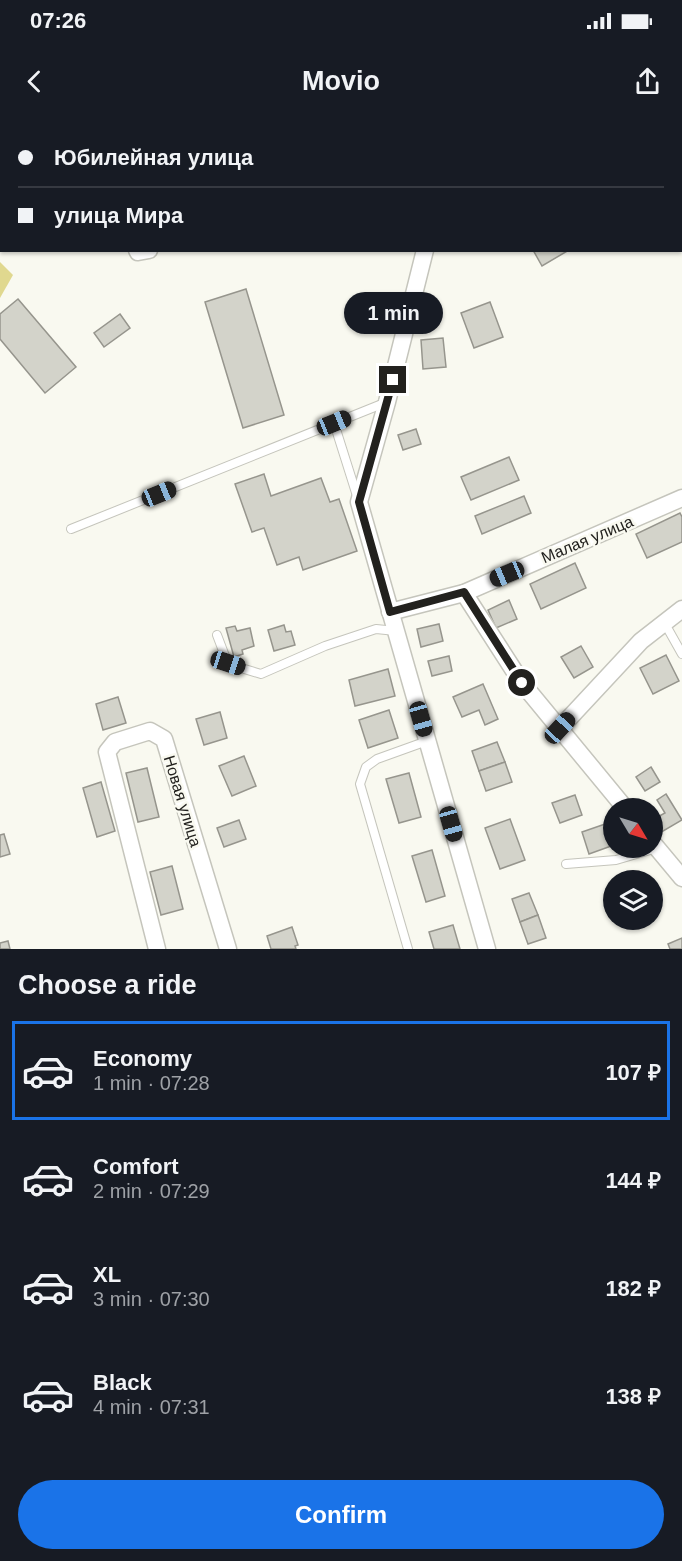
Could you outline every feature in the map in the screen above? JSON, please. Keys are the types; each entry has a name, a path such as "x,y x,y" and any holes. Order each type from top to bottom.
{"street":[{"path":"424,252 359,502 487,949"},
{"name":"Малая улица","path":"390,612 464,592 682,498"},
{"path":"464,592 509,666 617,798"},
{"path":"560,728 641,641 682,609"},
{"name":"Новая улица","path":"157,949 107,752 115,742 150,730 164,739 228,949"},
{"path":"663,855 682,878"}],"lane":[{"path":"71,529 387,402"},
{"path":"334,423 359,502"},
{"path":"664,622 682,654"},
{"path":"217,635 228,663 261,674 325,646 376,629 396,631"},
{"path":"408,949 360,784 366,767 377,759 427,741"},
{"path":"566,864 621,858"}],"shaded area":[{"path":"0,262 13,275 0,298"}],"building":[{"path":"534,252 566,252 542,266"},
{"path":"246,289 284,415 243,428 205,302"},
{"path":"18,299 76,367 45,393 0,339 0,314"},
{"path":"490,302 503,337 474,348 461,313"},
{"path":"120,314 130,328 104,347 94,333"},
{"path":"443,338 446,367 423,369 421,340"},
{"path":"416,429 421,444 403,450 398,435"},
{"path":"509,457 519,480 471,500 461,477"},
{"path":"264,474 271,496 321,478 330,502 339,499 357,551 303,570 299,557 277,565 264,528 252,532 235,484"},
{"path":"524,496 531,513 482,534 475,516"},
{"path":"680,513 682,542 647,558 636,534"},
{"path":"575,563 586,588 541,609 530,584"},
{"path":"509,600 517,619 496,628 488,610"},
{"path":"439,624 443,641 421,647 417,629"},
{"path":"284,625 286,632 291,631 295,645 274,651 268,630"},
{"path":"235,626 237,631 250,628 254,646 242,650 243,654 234,657 226,628"},
{"path":"581,646 593,667 574,678 561,657"},
{"path":"666,655 679,681 653,694 640,668"},
{"path":"449,656 452,671 432,676 428,661"},
{"path":"388,669 395,696 355,706 349,680"},
{"path":"483,684 498,719 485,725 479,710 462,717 453,697"},
{"path":"118,697 126,723 103,730 96,704"},
{"path":"389,710 398,738 368,748 359,720"},
{"path":"220,712 227,738 204,745 196,719"},
{"path":"497,742 505,762 479,771 472,751"},
{"path":"244,756 256,786 232,796 219,766"},
{"path":"505,762 512,782 486,791 479,771"},
{"path":"651,767 660,782 645,791 636,777"},
{"path":"147,768 159,817 138,822 126,773"},
{"path":"409,773 421,817 399,823 386,779"},
{"path":"101,782 115,831 97,837 83,788"},
{"path":"666,794 682,820 663,831 663,814 665,813 663,798 660,798"},
{"path":"575,795 582,815 560,823 552,803"},
{"path":"510,819 525,860 500,869 485,828"},
{"path":"239,820 246,839 224,847 217,828"},
{"path":"603,825 603,849 589,854 582,832"},
{"path":"4,834 10,854 0,857 0,835"},
{"path":"432,850 445,896 426,902 412,856"},
{"path":"172,866 183,909 161,915 150,872"},
{"path":"529,893 538,915 520,922 512,899"},
{"path":"538,915 546,938 528,944 520,922"},
{"path":"453,925 460,949 434,949 429,932"},
{"path":"292,927 298,945 295,946 296,949 271,949 267,936"},
{"path":"682,938 682,949 670,949 668,944"},
{"path":"8,941 10,949 0,949 0,943"}],"route":[{"path":"393,380 359,502 390,612 464,592 509,666 522,683"}]}
